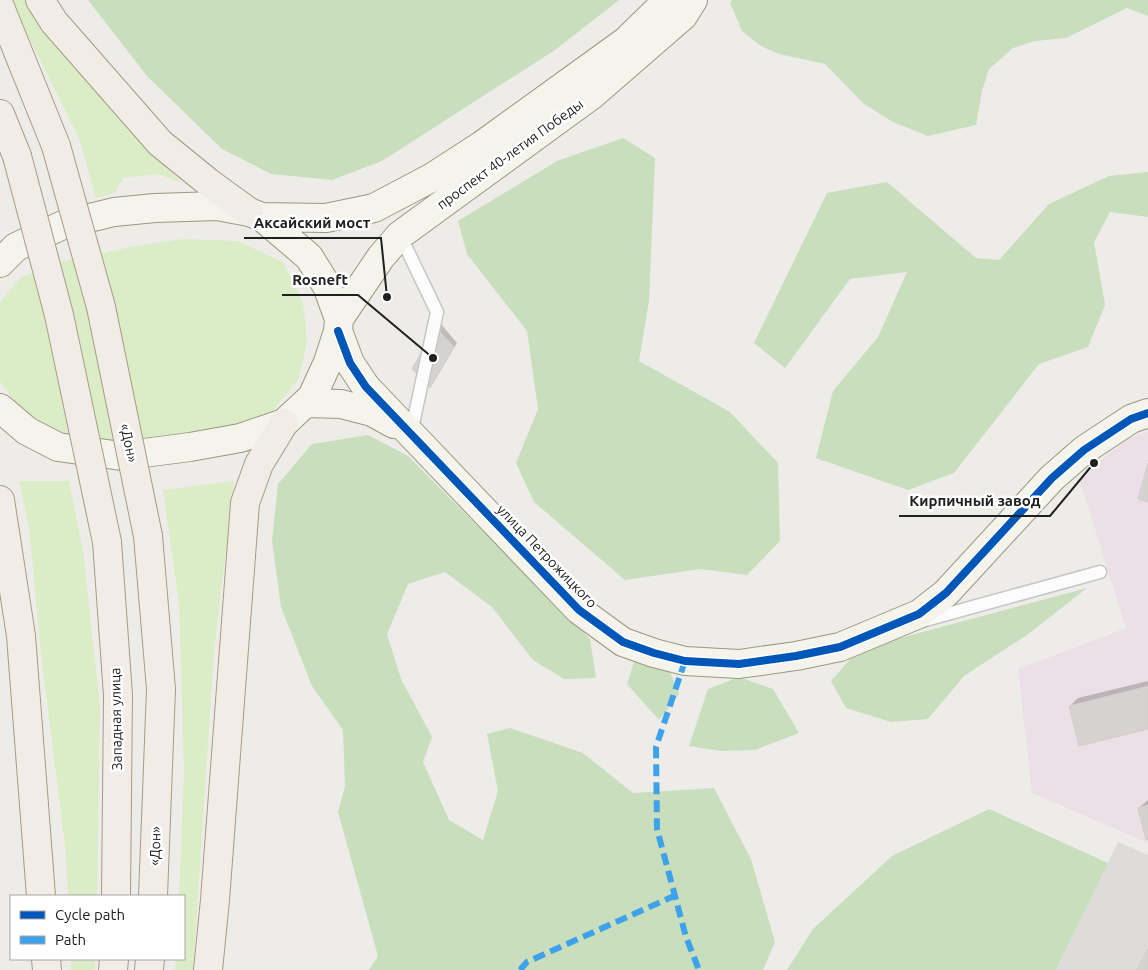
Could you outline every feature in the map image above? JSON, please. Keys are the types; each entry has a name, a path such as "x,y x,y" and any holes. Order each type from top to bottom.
{"main road":[{"path":"40,0 54,22 160,143 208,182 256,215"},
{"name":"проспект 40-летия Победы","path":"0,263 16,247 66,224 114,212 155,208 216,206 256,215 326,218 374,208 431,178 482,145 626,41 668,0"},
{"name":"проспект 40-летия Победы","path":"284,423 312,397 324,370 339,325 381,257 400,235 592,95 683,16 694,0"},
{"name":"«Дон»","path":"0,8 56,146 101,307 148,536 161,689 152,895"},
{"name":"Западная улица","path":"0,114 17,156 59,315 107,542 118,694 116,895"},
{"name":"улица Петрожицкого","path":"256,215 309,257 327,286 350,363 366,387 579,610 623,642 685,661 739,664 796,656 840,647 918,614 946,593 1052,478 1084,450 1132,419 1148,412"},
{"name":"улица Петрожицкого","path":"306,404 341,404 372,412 411,433"},
{"path":"0,408 27,431 58,447 121,456 240,438 284,423"},
{"path":"208,970 245,503 259,464 284,423"},
{"path":"0,500 21,636 41,895"}],"lane":[{"path":"400,235 437,312 411,433"},
{"path":"883,630 909,625 1100,572"}],"shaded area":[{"path":"1148,431 1148,843 1032,793 1018,669 1126,628 1079,478 1127,439"},
{"path":"1118,842 1148,855 1148,970 1056,970"}],"green space":[{"path":"10,0 30,0 64,51 181,183 159,174 123,178 115,193 96,198 79,138"},
{"path":"88,0 619,0 555,50 382,161 332,180 271,174 222,149 147,76"},
{"path":"732,0 1148,0 1148,16 1127,8 1066,38 1035,41 1013,48 989,69 982,91 976,125 928,136 893,122 864,104 825,64 779,54 761,46 742,31 730,3"},
{"path":"623,138 655,158 649,301 639,361 730,412 778,463 780,541 747,575 700,569 625,580 534,502 516,463 538,409 527,331 467,254 458,221 557,161"},
{"path":"1148,172 1148,217 1110,212 1094,242 1105,305 1088,347 1039,364 954,473 908,490 816,458 833,391 878,337 907,272 850,279 785,368 754,343 827,193 887,182 976,258 999,260 1049,204 1109,176"},
{"path":"183,239 238,241 283,262 303,302 307,342 299,378 272,412 229,429 120,445 67,442 20,409 0,381 0,302 21,277 64,261 131,247"},
{"path":"368,435 408,456 590,639 596,678 564,679 533,660 492,607 445,572 408,584 387,634 401,679 432,737 423,762 449,820 483,840 498,791 487,734 510,728 583,753 633,793 714,788 751,859 775,942 763,970 369,970 378,956 338,812 345,786 343,730 312,686 281,607 272,541 278,484 312,444"},
{"path":"19,481 69,481 83,550 100,707 97,895 68,895 65,845 42,663 29,527"},
{"path":"234,481 214,652 193,970 175,970 176,960 185,960 185,895 179,895 184,772 179,603 163,490"},
{"path":"1087,588 1027,635 964,676 928,719 891,722 846,708 831,681 859,649"},
{"path":"634,662 667,665 679,694 659,720 627,684"},
{"path":"739,677 773,689 799,733 755,750 721,751 689,746 708,689"},
{"path":"989,809 1108,863 1056,970 787,970 813,929 892,856"},
{"path":"71,960 95,960 95,970 71,970"}],"building":[{"path":"436,327 454,347 430,388 412,369"},
{"path":"1148,463 1148,502 1138,499"},
{"path":"1148,686 1148,729 1079,746 1069,706"},
{"path":"1148,805 1148,839 1146,840 1138,808"},
{"path":"1148,949 1148,970 1137,970"}],"marked path":[{"path":"685,661 656,747 657,829 686,937 699,970"},
{"path":"520,970 527,962 674,896"}],"cycle path":[{"path":"338,331 350,363 366,387 579,610 623,642 685,661 739,664 796,656 840,647 919,614 946,593 1052,478 1084,450 1131,419 1148,413"}],"place":[{"name":"Аксайский мост","path":"387,297"},
{"name":"Rosneft","path":"433,358"},
{"name":"Кирпичный завод","path":"1094,463"}]}
